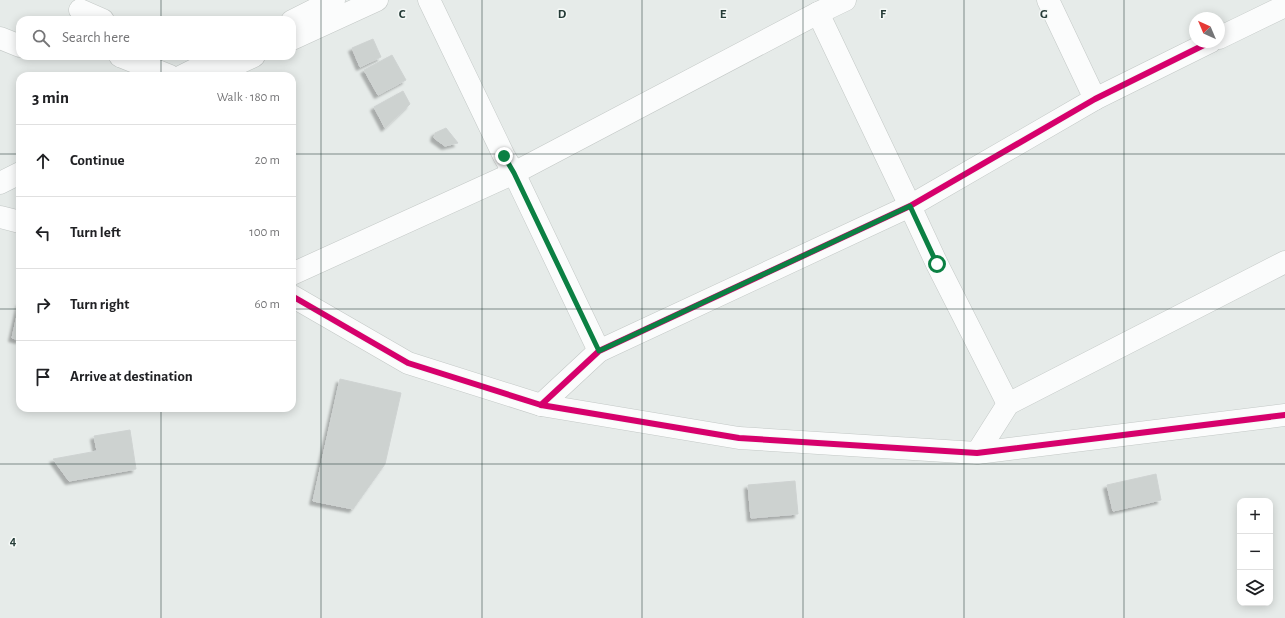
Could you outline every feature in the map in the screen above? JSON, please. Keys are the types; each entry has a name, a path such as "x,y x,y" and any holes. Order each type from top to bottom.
{"street":[{"path":"296,19 334,0"},
{"path":"296,37 377,0"},
{"path":"429,0 599,351"},
{"path":"296,272 514,173 845,0"},
{"path":"1048,0 1095,99"},
{"path":"1225,35 1285,6"},
{"path":"79,10 93,16"},
{"path":"818,13 937,264 1008,404"},
{"path":"0,38 16,44"},
{"path":"541,405 599,351 910,206 1095,99 1198,48"},
{"path":"130,60 160,72"},
{"path":"191,72 208,65 234,60"},
{"path":"0,168 16,160"},
{"path":"0,183 16,175"},
{"path":"0,218 16,221"},
{"path":"977,453 1008,404 1285,262"},
{"path":"296,298 408,363 541,405 739,438 977,453 1285,415"}],"building":[{"path":"373,39 381,57 360,67 352,48"},
{"path":"392,55 406,80 378,95 364,70"},
{"path":"403,91 410,104 385,128 374,107"},
{"path":"446,128 458,143 445,146 434,138 435,133"},
{"path":"16,320 16,339 12,338"},
{"path":"340,379 401,393 385,464 353,509 313,501"},
{"path":"130,430 136,469 69,481 53,459 97,451 94,436"},
{"path":"1156,474 1161,500 1113,511 1107,485"},
{"path":"795,481 798,514 751,518 748,485"}],"cycle path":[{"path":"541,405 599,351 910,206 1095,99 1198,48"},
{"path":"296,298 408,363 541,405 739,438 977,453 1285,415"}],"route":[{"path":"504,156 514,173 599,351 910,206 937,264"}]}
